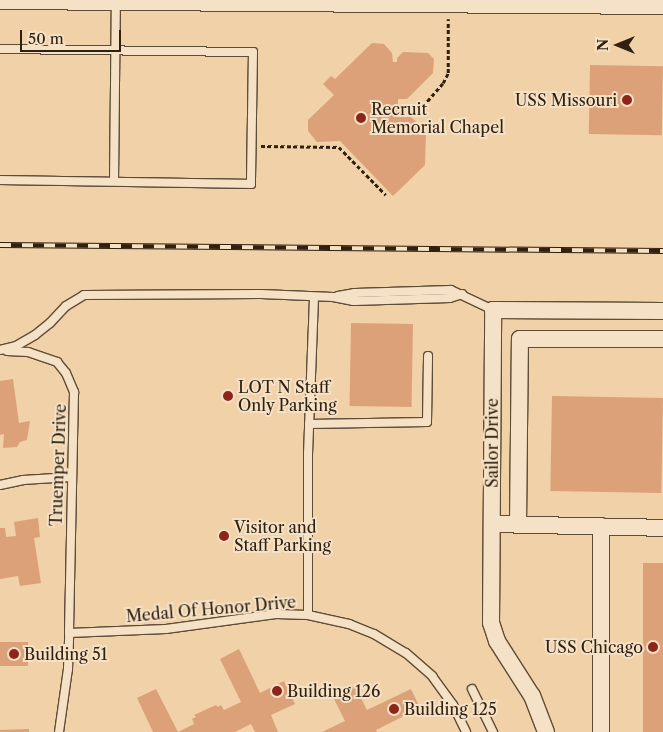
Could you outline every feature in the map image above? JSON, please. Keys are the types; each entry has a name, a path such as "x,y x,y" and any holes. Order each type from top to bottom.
{"street":[{"path":"0,1 663,6"},
{"path":"493,310 663,311"},
{"name":"Sailor Drive","path":"493,310 491,623 497,641 532,696 546,732"},
{"path":"518,524 520,339 663,339"},
{"path":"492,524 663,528"},
{"path":"601,526 601,732"}],"lane":[{"path":"114,180 116,2"},
{"path":"0,49 253,52 251,184 114,180 0,180"},
{"path":"0,351 16,346 35,335 66,306 84,295 227,293 333,297 354,301 450,298 462,294 493,310"},
{"path":"308,615 309,424 314,297"},
{"name":"Truemper Drive","path":"0,351 28,352 57,362 66,373 74,392 69,633"},
{"path":"309,424 427,422 428,356"},
{"path":"0,485 23,480 71,478"},
{"name":"Medal Of Honor Drive","path":"69,633 166,629 267,615 308,615 357,627 374,634 406,653 432,676 453,705 466,732"},
{"path":"59,732 68,669 69,633"},
{"path":"472,689 493,732"}],"path":[{"path":"401,108 423,106 443,83 448,74 448,19"},
{"path":"251,146 339,147 386,196"}],"building":[{"name":"Recruit Memorial Chapel","path":"372,43 384,44 392,53 393,62 397,62 397,58 403,52 428,53 434,59 433,73 407,99 398,99 398,117 411,117 426,131 425,165 393,196 340,141 317,142 308,131 308,120 334,95 323,84 331,76 335,79"},
{"name":"USS Missouri","path":"590,65 663,66 662,135 589,134"},
{"path":"351,323 413,324 412,407 350,406"},
{"path":"13,379 19,423 30,421 27,440 20,442 17,447 3,448 4,434 0,435 0,381"},
{"path":"552,396 663,398 661,493 550,491"},
{"path":"38,518 40,537 34,538 41,583 20,586 18,576 0,579 0,528 5,528 6,537 16,536 14,522"},
{"name":"USS Chicago","path":"643,563 663,563 663,732 643,732"},
{"name":"Building 51","path":"0,642 28,642 28,666 0,666"},
{"name":"Building 126","path":"239,649 260,693 284,681 295,704 271,715 278,732 255,732 251,724 235,732 178,732 194,724 192,719 196,717 194,715 216,705 218,707 221,705 224,710 241,702 220,659"},
{"name":"Building 125","path":"355,686 367,710 411,689 420,708 376,730 377,732 322,732 345,721 333,697"},
{"path":"156,689 178,732 153,732 137,698"},
{"path":"29,729 29,732 0,732 0,730"}],"railway":[{"path":"0,245 663,251"}],"place":[{"name":"USS Missouri","path":"627,100"},
{"name":"Recruit Memorial Chapel","path":"361,118"},
{"name":"LOT N Staff Only Parking","path":"228,396"},
{"name":"Visitor and Staff Parking","path":"224,536"},
{"name":"USS Chicago","path":"653,647"},
{"name":"Building 51","path":"14,654"},
{"name":"Building 126","path":"277,691"},
{"name":"Building 125","path":"394,709"}]}
